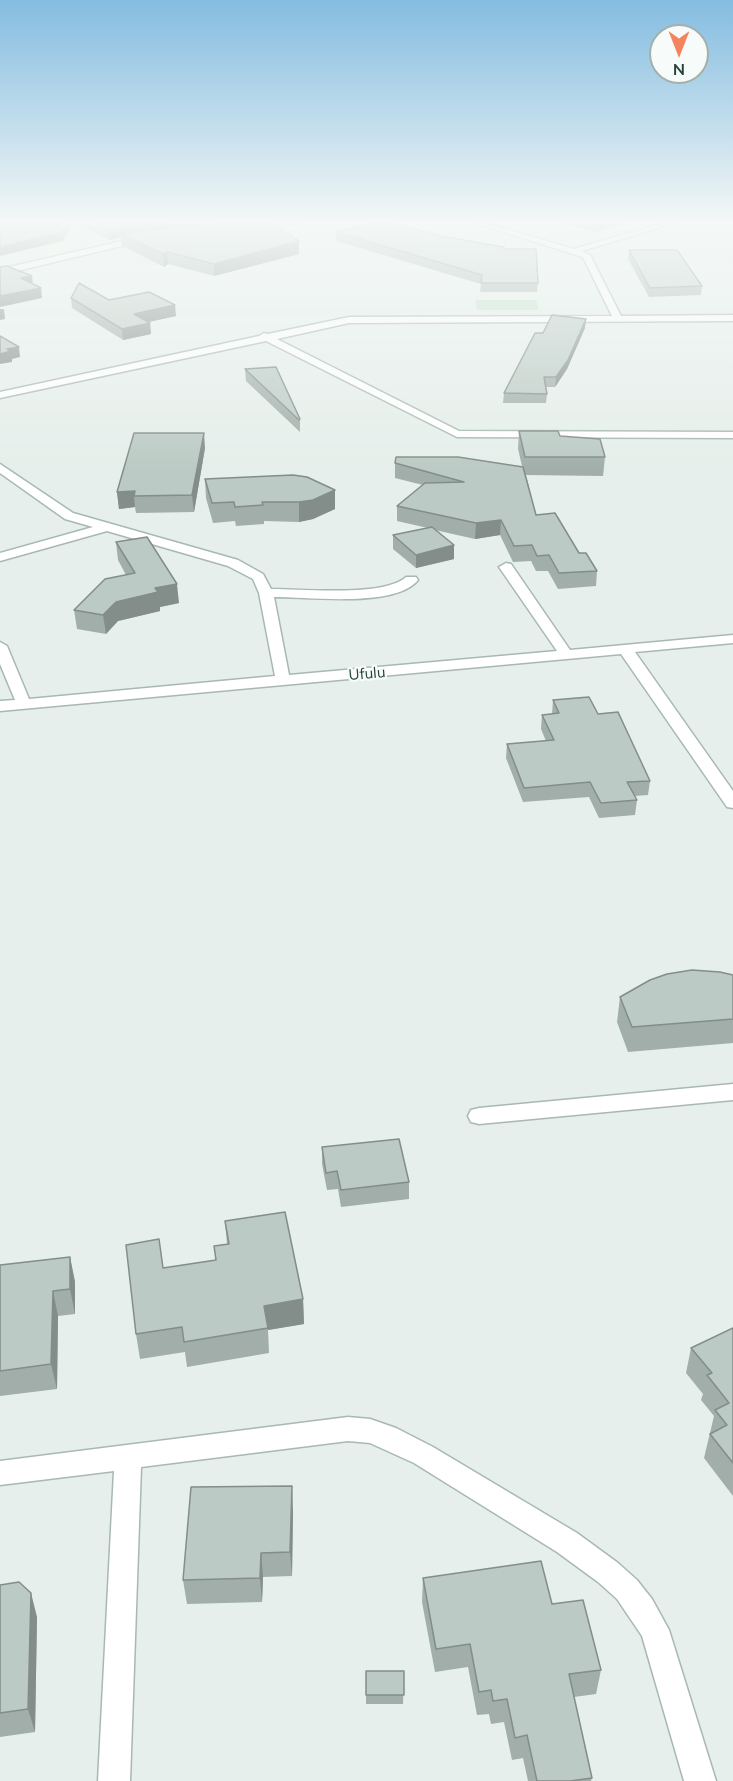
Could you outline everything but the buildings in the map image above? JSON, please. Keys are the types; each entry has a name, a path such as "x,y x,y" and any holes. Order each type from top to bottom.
{"street":[{"path":"612,306 618,319"},
{"path":"0,395 327,323 372,319 733,318"},
{"path":"264,336 457,434 478,436 733,435"},
{"path":"2,471 61,512 242,567 258,577 266,593 283,682"},
{"path":"0,557 105,527"},
{"path":"506,567 567,655"},
{"path":"266,593 380,593 402,588 411,580"},
{"name":"Ufulu","path":"0,706 283,682 733,639"},
{"path":"0,646 24,704"},
{"path":"626,650 733,803"},
{"path":"479,1116 733,1092"},
{"path":"0,1473 348,1429 370,1431 416,1450 590,1559 635,1597 645,1610 654,1630 700,1781"},
{"path":"114,1781 128,1457"}],"green space":[{"path":"476,306 538,306 539,310 477,310"}]}
